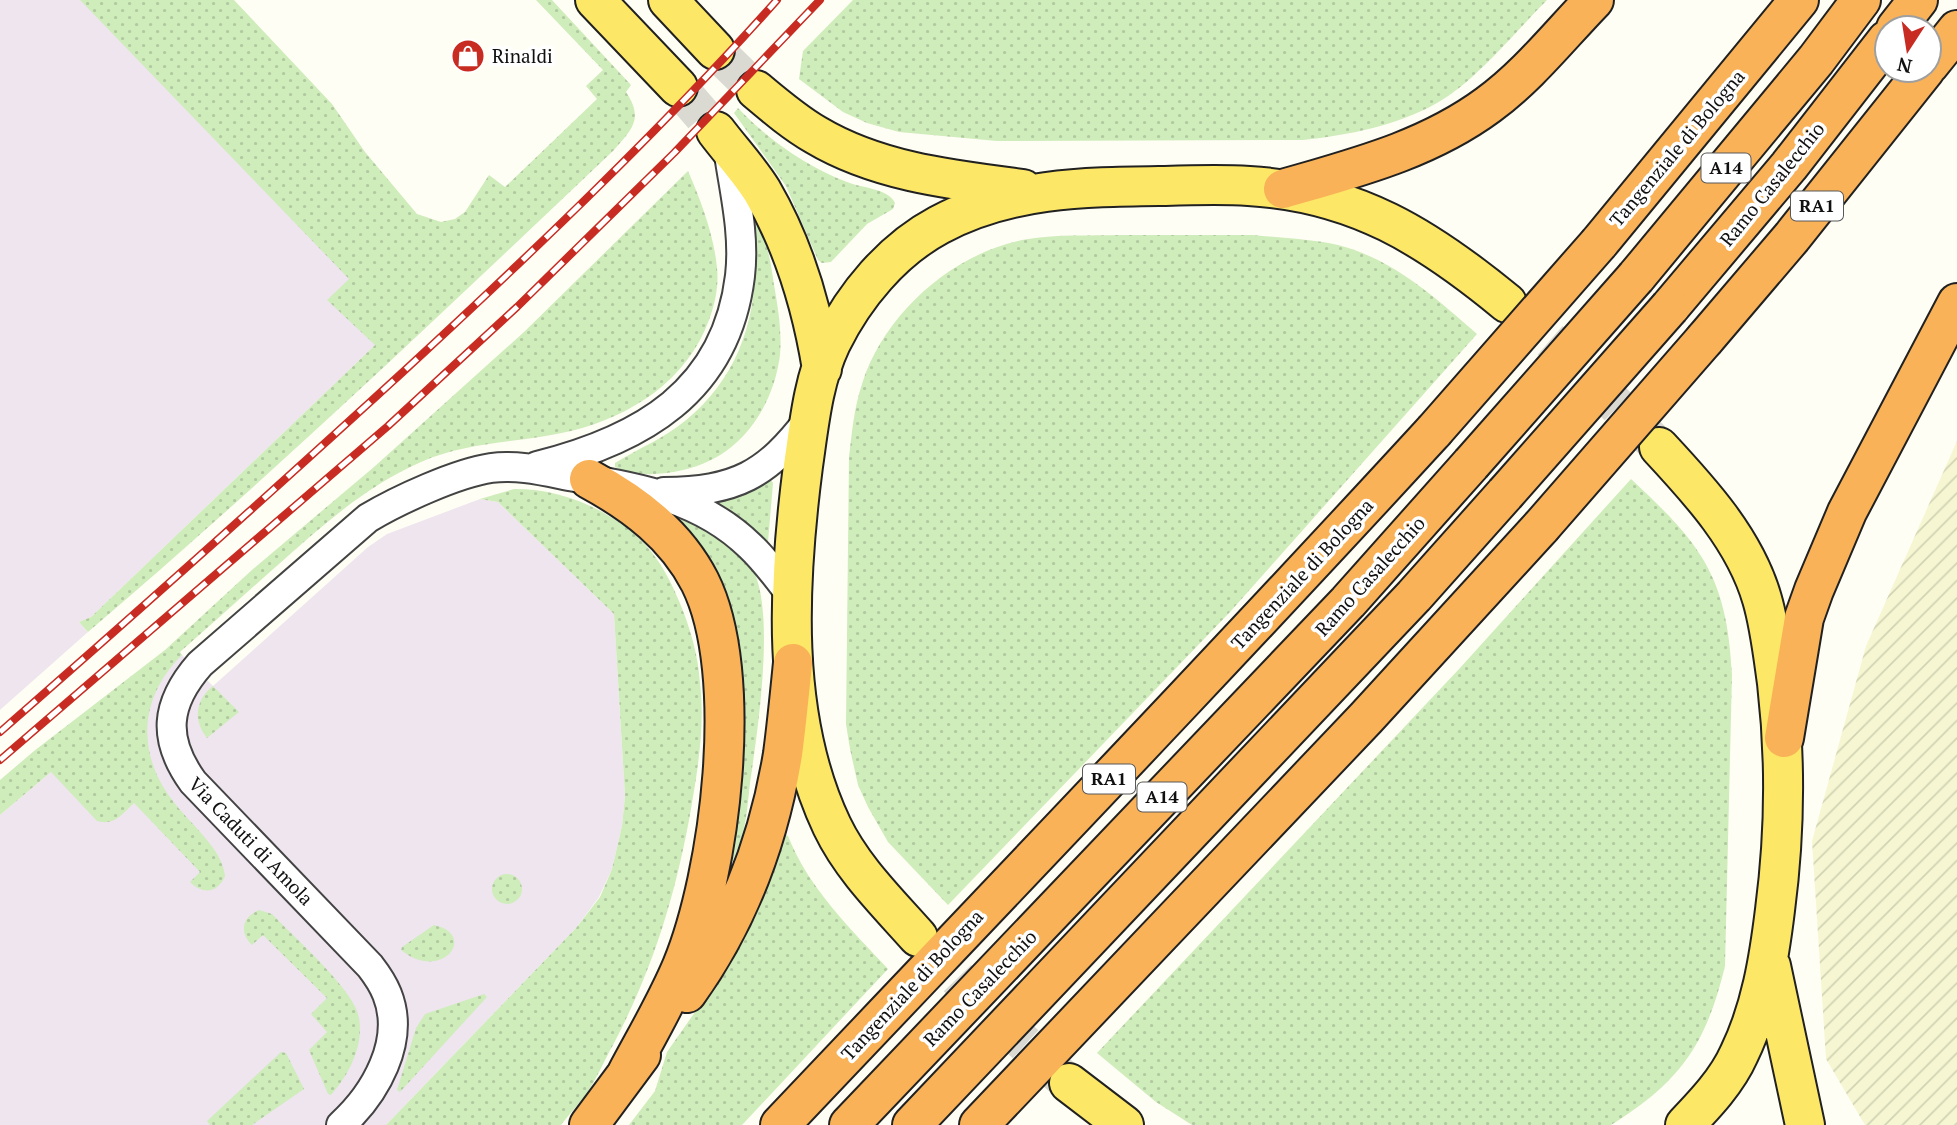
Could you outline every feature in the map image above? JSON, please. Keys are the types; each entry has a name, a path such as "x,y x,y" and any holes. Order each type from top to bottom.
{"highway":[{"path":"1283,189 1404,152 1449,131 1490,104 1594,0"},
{"name":"Tangenziale di Bologna","path":"780,1125 1163,723 1434,431 1599,243 1799,0"},
{"name":"Ramo Casalecchio","path":"849,1125 1348,602 1636,277 1816,60 1861,0"},
{"path":"1907,14 1918,0"},
{"path":"1943,48 1957,30"},
{"name":"Ramo Casalecchio","path":"912,1125 1414,596 1670,307 1789,166 1873,58"},
{"name":"RA1","path":"979,1125 1356,728 1541,527 1792,237 1914,84"},
{"path":"1784,738 1804,618 1814,590 1847,512 1957,303"},
{"path":"589,479 635,506 656,524 681,552 708,599 720,646 724,683 725,719 718,813 702,902 682,966 626,1075"},
{"path":"589,1125 711,957 750,876 764,834 780,766 793,663"}],"main road":[{"path":"595,0 678,87"},
{"path":"668,0 715,50"},
{"path":"756,90 816,135 868,159 950,179 1042,191"},
{"path":"722,138 761,190 790,249 809,304 822,369"},
{"path":"918,937 856,865 831,826 811,769 800,718 793,663 791,595 795,532 810,418 830,346 855,301 903,250 937,226 999,200 1042,191 1089,187 1207,185 1283,189 1357,208 1394,223 1432,245 1507,303"},
{"path":"1658,447 1729,531 1745,558 1762,598 1775,667 1784,738 1784,824 1769,956 1751,1027 1738,1057 1705,1105 1685,1125"},
{"path":"1769,956 1805,1125"},
{"path":"1069,1083 1124,1125"}],"street":[{"name":"Via Caduti di Amola","path":"527,469 577,456 654,420 693,386 710,362 724,336 734,307 740,275 741,240 722,138"},
{"name":"Via Caduti di Amola","path":"655,492 722,486 750,476 789,446 810,418"},
{"name":"Via Caduti di Amola","path":"341,1125 371,1091 386,1060 392,1027 388,996 370,966 193,782 182,767 172,741 174,710 184,685 200,664 368,518 382,509 466,474 492,468 527,469 655,492 698,509 749,545 791,595"}],"shaded area":[{"path":"0,0 225,0 443,250 375,345 91,617 79,622 88,632 0,710"},
{"path":"480,499 498,502 614,614 625,796 622,826 612,869 599,897 576,928 386,1125 0,1125 0,815 51,772 179,652 213,686 368,547 387,534"}],"green space":[{"path":"80,0 234,0 332,104 365,152 417,214 441,222 455,219 465,212 489,175 505,187 597,99 586,86 603,70 536,0 552,0 631,85 626,92 635,117 630,130 614,150 484,273 288,455 88,632 79,622 91,617 375,345 327,300 349,279"},
{"path":"853,0 1547,0 1481,69 1452,94 1405,118 1372,128 1303,140 997,141 899,132 867,123 843,112 799,79 803,51"},
{"path":"738,108 762,131 803,160 832,176 887,194 895,203 893,209 867,224 831,262 822,263 818,260 786,186 734,113"},
{"path":"688,171 713,243 717,288 711,314 699,341 672,378 636,405 594,424 552,435 458,450 439,455 401,472 329,521 180,652 182,655 168,671 150,707 148,745 161,783 212,846 223,866 225,876 218,886 205,890 190,882 200,872 134,803 122,815 109,822 97,821 51,772 0,815 0,780 165,650 253,569 374,467 524,332"},
{"path":"754,214 769,257 780,337 776,375 761,412 736,443 703,464 657,474 641,474 615,467 615,463 685,421 706,401 724,378 747,329 752,302 755,274 751,217"},
{"path":"1253,235 1307,240 1358,251 1413,281 1477,334 1230,612 948,905 888,842 868,807 858,785 846,724 849,457 857,402 872,358 905,310 926,289 949,271 1001,246 1028,239 1062,236"},
{"path":"1957,441 1957,1125 1865,1125 1826,1059 1812,841 1866,646"},
{"path":"1631,479 1676,523 1706,564 1724,611 1732,674 1725,966 1709,1018 1699,1040 1672,1077 1635,1109 1611,1125 1192,1125 1156,1102 1097,1053 1460,668"},
{"path":"767,480 773,483 768,542 765,544 715,508 711,500"},
{"path":"514,489 544,491 572,498 611,517 633,532 649,549 674,590 693,641 701,699 698,762 685,840 670,901 640,988 593,1083 561,1125 386,1125 576,928 600,897 612,869 622,826 625,796 614,614 498,502 480,499"},
{"path":"664,509 700,525 734,547 751,567 759,585 764,640 760,704 745,823 733,861 729,861 730,611 712,567 687,533"},
{"path":"213,686 239,712 207,738 200,725 198,711 202,698"},
{"path":"784,834 788,836 819,891 888,969 742,1125 629,1125 655,1091 667,1052 728,965 752,924"},
{"path":"507,874 518,878 522,889 518,900 507,904 496,900 492,889 496,878"},
{"path":"259,910 272,914 319,961 343,988 357,1011 360,1033 355,1056 331,1095 328,1094 309,1050 327,1032 311,1014 327,998 263,935 252,945 248,940 244,925 253,913"},
{"path":"434,925 447,930 453,938 454,946 449,954 429,961 416,959 401,950 402,947"},
{"path":"484,994 487,997 400,1092 397,1090 416,1028 425,1014"},
{"path":"281,1052 286,1053 304,1089 252,1125 210,1125 207,1121"}],"tunnel":[{"path":"715,50 756,90"},
{"path":"678,87 716,131"},
{"path":"1507,303 1552,342 1657,445"},
{"path":"918,937 988,1010 1067,1082"}],"railway":[{"path":"0,732 304,462 500,281 642,144 777,0"},
{"path":"0,760 388,426 517,307 674,153 820,0"}],"place":[{"name":"Rinaldi","path":"468,56"}]}
